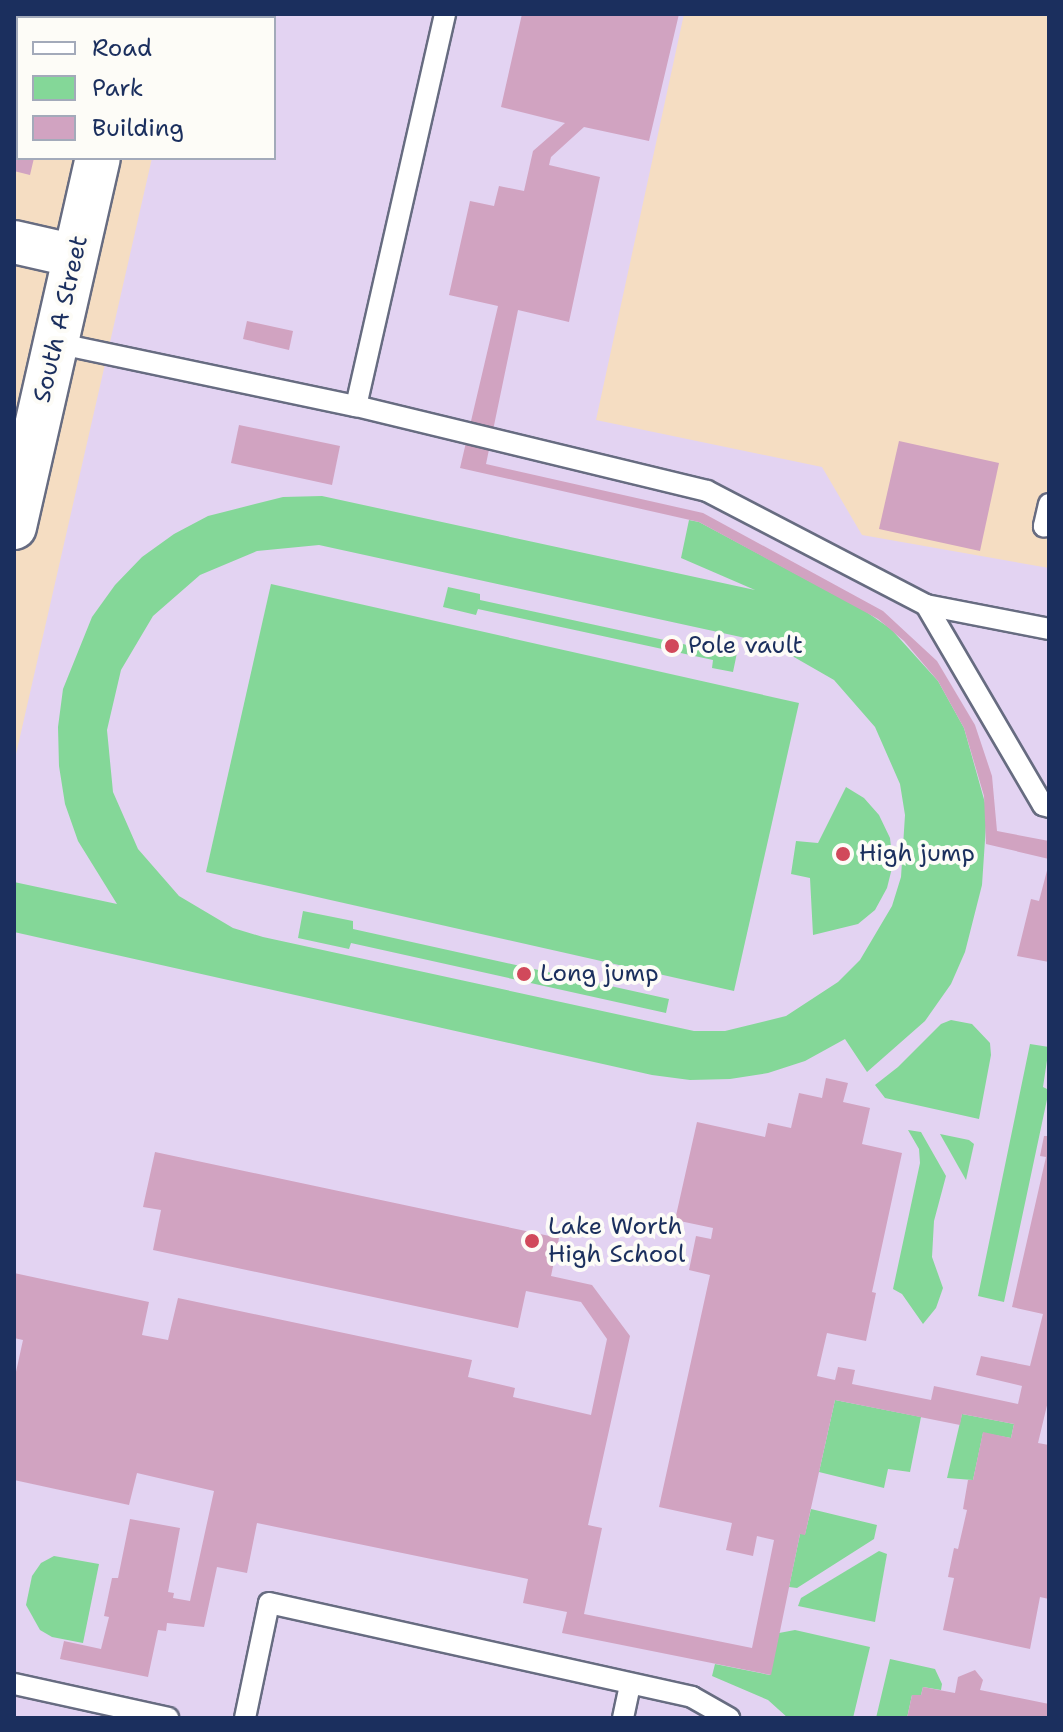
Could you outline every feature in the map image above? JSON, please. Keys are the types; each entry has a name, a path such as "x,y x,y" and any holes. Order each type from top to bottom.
{"street":[{"name":"South A Street","path":"14,527 98,160"},
{"path":"14,242 75,256"}],"lane":[{"path":"356,406 445,14"},
{"path":"56,343 356,406 707,491 926,605 1049,629"},
{"path":"1047,526 1049,504"},
{"path":"926,605 1043,805 1049,807"},
{"path":"251,1717 269,1603 692,1697 729,1718"},
{"path":"14,1684 168,1718"},
{"path":"623,1718 630,1684"}],"shaded area":[{"name":"Lake Worth High School","path":"684,14 596,420 822,467 862,535 1049,568 1049,1718 14,1718 14,763 152,160 276,160 276,16 184,16"}],"green space":[{"path":"322,496 755,590 681,558 689,520 699,522 865,611 891,629 938,681 964,728 987,810 982,885 965,952 951,984 925,1021 867,1072 845,1039 805,1061 768,1073 730,1079 690,1080 652,1075 14,932 14,882 117,904 78,841 65,804 59,766 58,727 63,689 92,617 115,585 142,557 174,534 208,516 283,497","holes":["319,545 750,639 780,649 834,680 875,727 900,784 905,815 901,877 892,906 860,960 838,982 786,1016 725,1031 694,1031 233,928 179,896 138,849 113,792 107,730 121,670 153,616 200,575 257,551"]},
{"path":"271,584 799,703 734,991 206,872"},
{"path":"448,587 480,594 480,600 715,651 717,644 738,648 733,672 712,668 713,660 478,609 476,615 443,607"},
{"name":"High jump","path":"846,787 864,798 879,815 890,838 893,864 887,888 875,910 858,924 813,935 810,878 791,874 796,841 818,843"},
{"name":"Long jump","path":"303,911 353,921 353,929 669,999 666,1013 351,943 349,949 298,938"},
{"path":"951,1020 972,1024 990,1043 991,1055 979,1119 885,1098 875,1085 941,1024"},
{"path":"1030,1044 1049,1047 1043,1087 1049,1090 1004,1302 978,1296"},
{"path":"908,1130 921,1132 946,1176 934,1221 932,1257 943,1288 936,1308 923,1324 902,1294 893,1289 920,1163 919,1149"},
{"path":"940,1134 969,1140 974,1144 966,1180"},
{"path":"835,1400 921,1417 910,1472 888,1469 884,1488 819,1472"},
{"path":"962,1414 1014,1424 1011,1438 983,1433 973,1480 947,1478"},
{"path":"811,1509 877,1525 874,1539 797,1588 789,1587 800,1534 805,1534"},
{"path":"879,1551 887,1554 875,1622 798,1606 801,1598"},
{"path":"54,1556 99,1564 83,1643 52,1637 40,1630 26,1605 32,1576 41,1563"},
{"path":"795,1630 870,1647 853,1718 788,1718 768,1700 712,1676 715,1664 770,1675 779,1633"},
{"path":"890,1659 935,1669 942,1684 941,1690 923,1687 921,1695 912,1695 907,1718 876,1718"}],"building":[{"path":"14,14 62,14 16,16 14,42"},
{"path":"522,14 679,14 649,141 584,127 551,157 549,165 600,177 569,322 518,310 486,464 703,513 883,611 937,661 975,725 992,776 997,831 1049,841 1049,859 986,844 984,796 964,728 938,681 904,641 878,619 699,522 460,468 498,306 449,295 470,201 494,206 499,186 524,191 533,151 565,123 501,107"},
{"path":"14,78 16,112 14,111"},
{"path":"16,137 16,160 34,160 30,175 14,171"},
{"path":"247,321 293,331 289,350 243,339"},
{"path":"239,425 340,446 332,485 231,463"},
{"path":"899,441 999,463 980,551 879,529"},
{"path":"1049,863 1049,962 1017,956 1031,899 1039,901"},
{"path":"826,1078 848,1083 843,1102 870,1108 862,1144 902,1153 872,1292 876,1293 866,1341 827,1333 817,1376 835,1380 838,1367 855,1370 852,1384 931,1400 934,1386 1018,1404 1022,1386 976,1375 981,1356 1030,1366 1043,1314 1012,1307 1046,1157 1040,1156 1044,1136 1049,1136 1049,1397 1038,1443 1049,1445 1049,1599 1040,1597 1030,1649 943,1630 954,1578 948,1577 967,1510 963,1509 968,1480 973,1480 983,1432 1011,1438 1014,1424 962,1414 960,1425 835,1400 805,1535 800,1534 771,1675 562,1633 567,1612 523,1603 528,1579 257,1523 247,1573 217,1567 204,1627 167,1623 166,1631 158,1630 148,1677 60,1659 64,1641 101,1649 109,1617 104,1616 112,1578 118,1578 130,1519 180,1528 168,1592 174,1593 173,1598 190,1601 214,1491 137,1473 129,1505 14,1480 14,1381 23,1340 14,1338 14,1273 149,1302 142,1335 168,1340 178,1298 472,1360 468,1377 515,1388 513,1397 591,1415 607,1339 581,1302 526,1291 518,1328 153,1250 161,1210 143,1207 155,1152 559,1238 551,1276 592,1285 630,1336 588,1525 602,1528 584,1614 752,1648 774,1540 757,1536 753,1556 726,1550 732,1523 659,1507 710,1275 689,1270 696,1236 711,1239 713,1228 675,1220 697,1122 765,1137 768,1123 791,1128 799,1093 822,1098"},
{"path":"975,1670 983,1680 980,1690 1049,1704 1049,1718 907,1718 912,1695 921,1695 923,1687 955,1693 958,1677"}],"place":[{"name":"Pole vault","path":"672,646"},
{"name":"High jump","path":"843,854"},
{"name":"Long jump","path":"524,974"},
{"name":"Lake Worth High School","path":"532,1241"}]}
